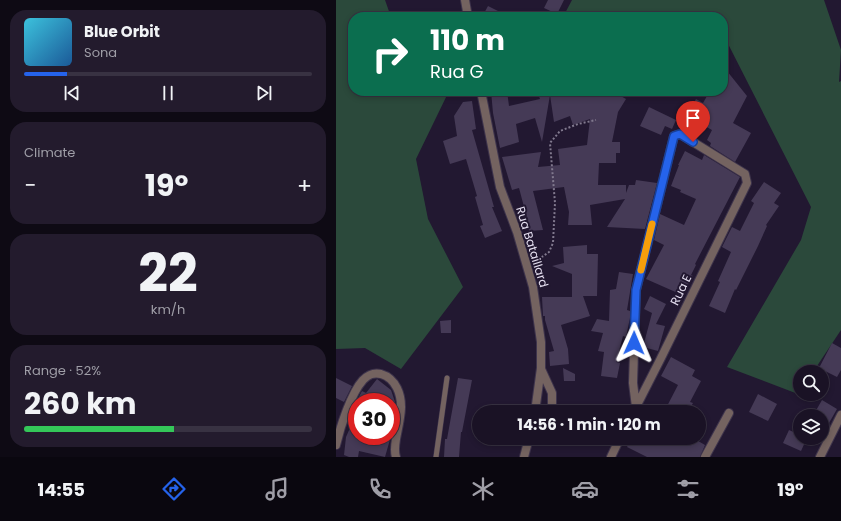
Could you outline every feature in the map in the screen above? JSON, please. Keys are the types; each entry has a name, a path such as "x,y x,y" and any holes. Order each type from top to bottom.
{"street":[{"path":"465,0 467,12"},
{"name":"Rua Bataillard","path":"482,96 500,187 518,232 533,287 542,342 541,368 536,405"},
{"name":"Rua E","path":"680,134 745,174 748,183 635,409 633,383 636,290 674,136 680,134"},
{"path":"541,368 552,394 552,405"},
{"path":"336,445 339,432 357,386 369,374 377,373 384,375 395,383 400,395 401,408 395,445 396,457"},
{"path":"705,457 728,413"},
{"path":"820,457 841,415"},
{"path":"524,457 527,445"},
{"path":"611,457 617,445"}],"lane":[{"path":"436,457 448,378"}],"path":[{"path":"526,264 538,261 549,252 553,243 555,203 550,143 560,131 578,124 596,120"}],"green space":[{"path":"336,0 385,0 389,12 348,12 348,96 447,96 416,159 428,219 463,287 401,369 365,348 336,349"},
{"path":"572,0 824,0 841,50 839,82 841,81 841,330 818,365 793,365 793,392 727,367 801,240 811,207 728,44 728,12 566,12"}],"building":[{"path":"548,0 564,0 558,12 553,12 544,8"},
{"path":"488,6 500,12 485,12"},
{"path":"728,72 747,96 733,123 751,133 735,162 710,146 711,143 707,140 712,130 687,116 696,99 703,103 707,96 728,96"},
{"path":"491,96 508,96 509,106 540,99 539,96 550,96 542,142 535,118 516,124 519,142 500,148 493,113"},
{"path":"550,96 621,96 626,99 618,112 612,142 620,142 620,153 616,153 616,163 599,163 598,185 626,185 626,193 629,185 635,185 636,180 657,183 645,229 607,227 625,199 590,205 592,225 568,225 569,212 564,187 533,191 543,230 529,231 519,188 512,190 502,157 541,152 538,167 560,165 558,149 587,145 590,119 573,125 570,116 554,122"},
{"path":"472,101 476,129 472,130 494,207 492,207 502,231 485,238 480,226 483,225 475,197 477,196 466,159 450,164 443,141 457,136 454,116 463,102"},
{"path":"649,107 676,120 672,129 665,126 661,135 640,126"},
{"path":"685,151 702,160 704,155 740,177 695,264 696,265 691,275 693,276 685,290 683,289 680,294 646,279 664,245 654,240 660,214 684,225 696,199 671,186 678,165"},
{"path":"764,182 781,193 774,203 779,206 766,225 767,226 758,246 736,290 735,289 725,313 709,306 731,252 722,247 732,227 740,231 754,203 751,201"},
{"path":"587,245 587,254 598,254 597,296 583,296 590,316 561,325 568,349 569,364 550,366 549,352 554,351 545,316 543,316 542,297 572,297 572,274 552,266 564,263 563,247"},
{"path":"619,272 633,274 627,310 630,311 630,318 626,337 623,336 616,362 620,363 617,378 601,376 604,352 598,351 603,333 591,331 597,319 609,321 610,290 616,289"},
{"path":"650,296 666,304 656,324 665,326 658,351 643,347 652,313 644,309"},
{"path":"451,320 451,333 441,333 440,321"},
{"path":"832,343 841,348 841,370 837,377 829,373 829,365 821,365"},
{"path":"671,357 695,370 692,376 701,381 690,402 693,403 692,405 668,405 678,385 661,376"},
{"path":"563,368 575,374 575,381 564,381"},
{"path":"336,378 352,386 344,402 336,398"},
{"path":"458,378 472,380 461,432 459,457 444,457 445,439 447,439"},
{"path":"377,379 391,390 392,393 366,393"},
{"path":"758,394 777,404 768,421 749,412"},
{"path":"821,401 824,401 837,409 829,423 829,409 817,409"},
{"path":"789,430 793,432 793,445 804,445 801,451 783,443"},
{"path":"348,432 348,445 388,445 385,457 359,451 358,457 349,457 344,455"},
{"path":"628,445 705,445 700,457 647,457 627,447"}],"slow traffic":[{"path":"641,270 652,224"}],"route":[{"path":"634,343 636,290 674,136 680,134 693,142"}]}
